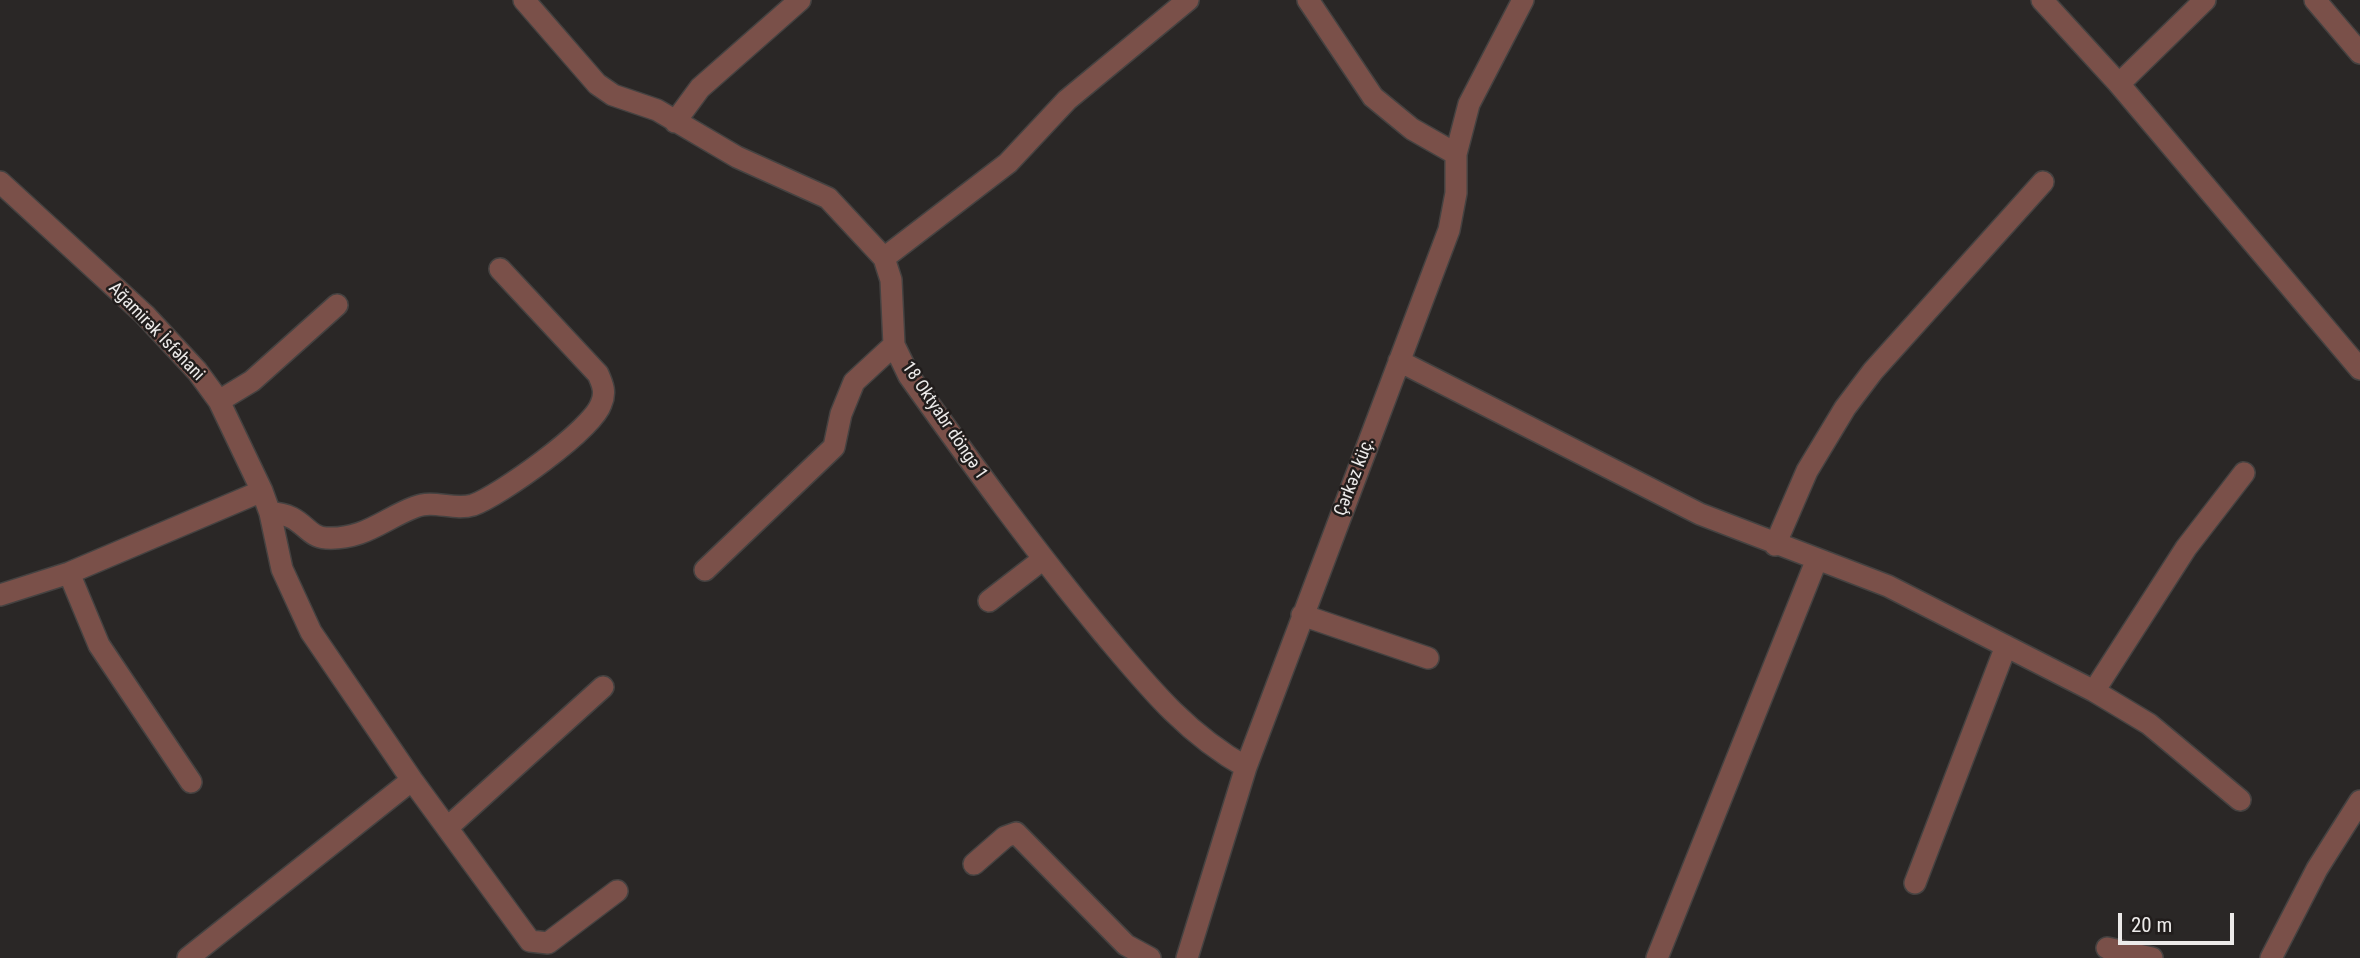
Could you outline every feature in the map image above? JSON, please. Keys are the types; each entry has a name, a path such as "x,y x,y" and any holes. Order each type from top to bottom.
{"street":[{"path":"524,0 597,84 613,95 657,110 737,157 828,198 884,258 1008,163 1067,100 1188,0"},
{"path":"675,122 700,88 800,0"},
{"path":"1308,0 1373,97 1412,129 1456,154"},
{"name":"Çərkəz küç.","path":"1187,958 1246,767 1449,230 1456,193 1456,154 1469,104 1523,0"},
{"path":"2042,0 2119,84 2360,369"},
{"path":"2119,84 2205,0"},
{"path":"2315,0 2360,53"},
{"name":"Ağamirək İsfəhani","path":"0,182 145,315 219,401 262,491 270,513 282,569 311,632 412,780 530,941 548,943 617,891"},
{"path":"1775,545 1807,471 1845,408 1873,371 2043,182"},
{"name":"18 Oktyabr döngə 1","path":"884,258 891,280 894,345 909,376 1042,560 1164,704 1216,750 1246,767"},
{"path":"270,513 286,513 299,519 314,535 324,538 373,531 415,507 428,503 470,506 494,496 582,430 601,406 604,389 598,374 500,269"},
{"path":"219,401 252,381 337,305"},
{"path":"705,570 834,447 841,414 854,382 894,345"},
{"path":"1399,362 1636,483 1775,545 1888,586 2094,691 2148,724 2240,800"},
{"path":"2094,691 2186,548 2244,473"},
{"path":"0,595 69,573 262,491"},
{"path":"1657,958 1817,559"},
{"path":"989,601 1042,560"},
{"path":"69,573 99,645 191,782"},
{"path":"1302,615 1428,657"},
{"path":"1915,883 2006,646"},
{"path":"447,828 603,687"},
{"path":"188,958 412,780"},
{"path":"2271,958 2316,869 2360,801"},
{"path":"974,864 1005,837 1016,833 1126,945 1150,958"},
{"path":"2107,948 2152,958"}]}
